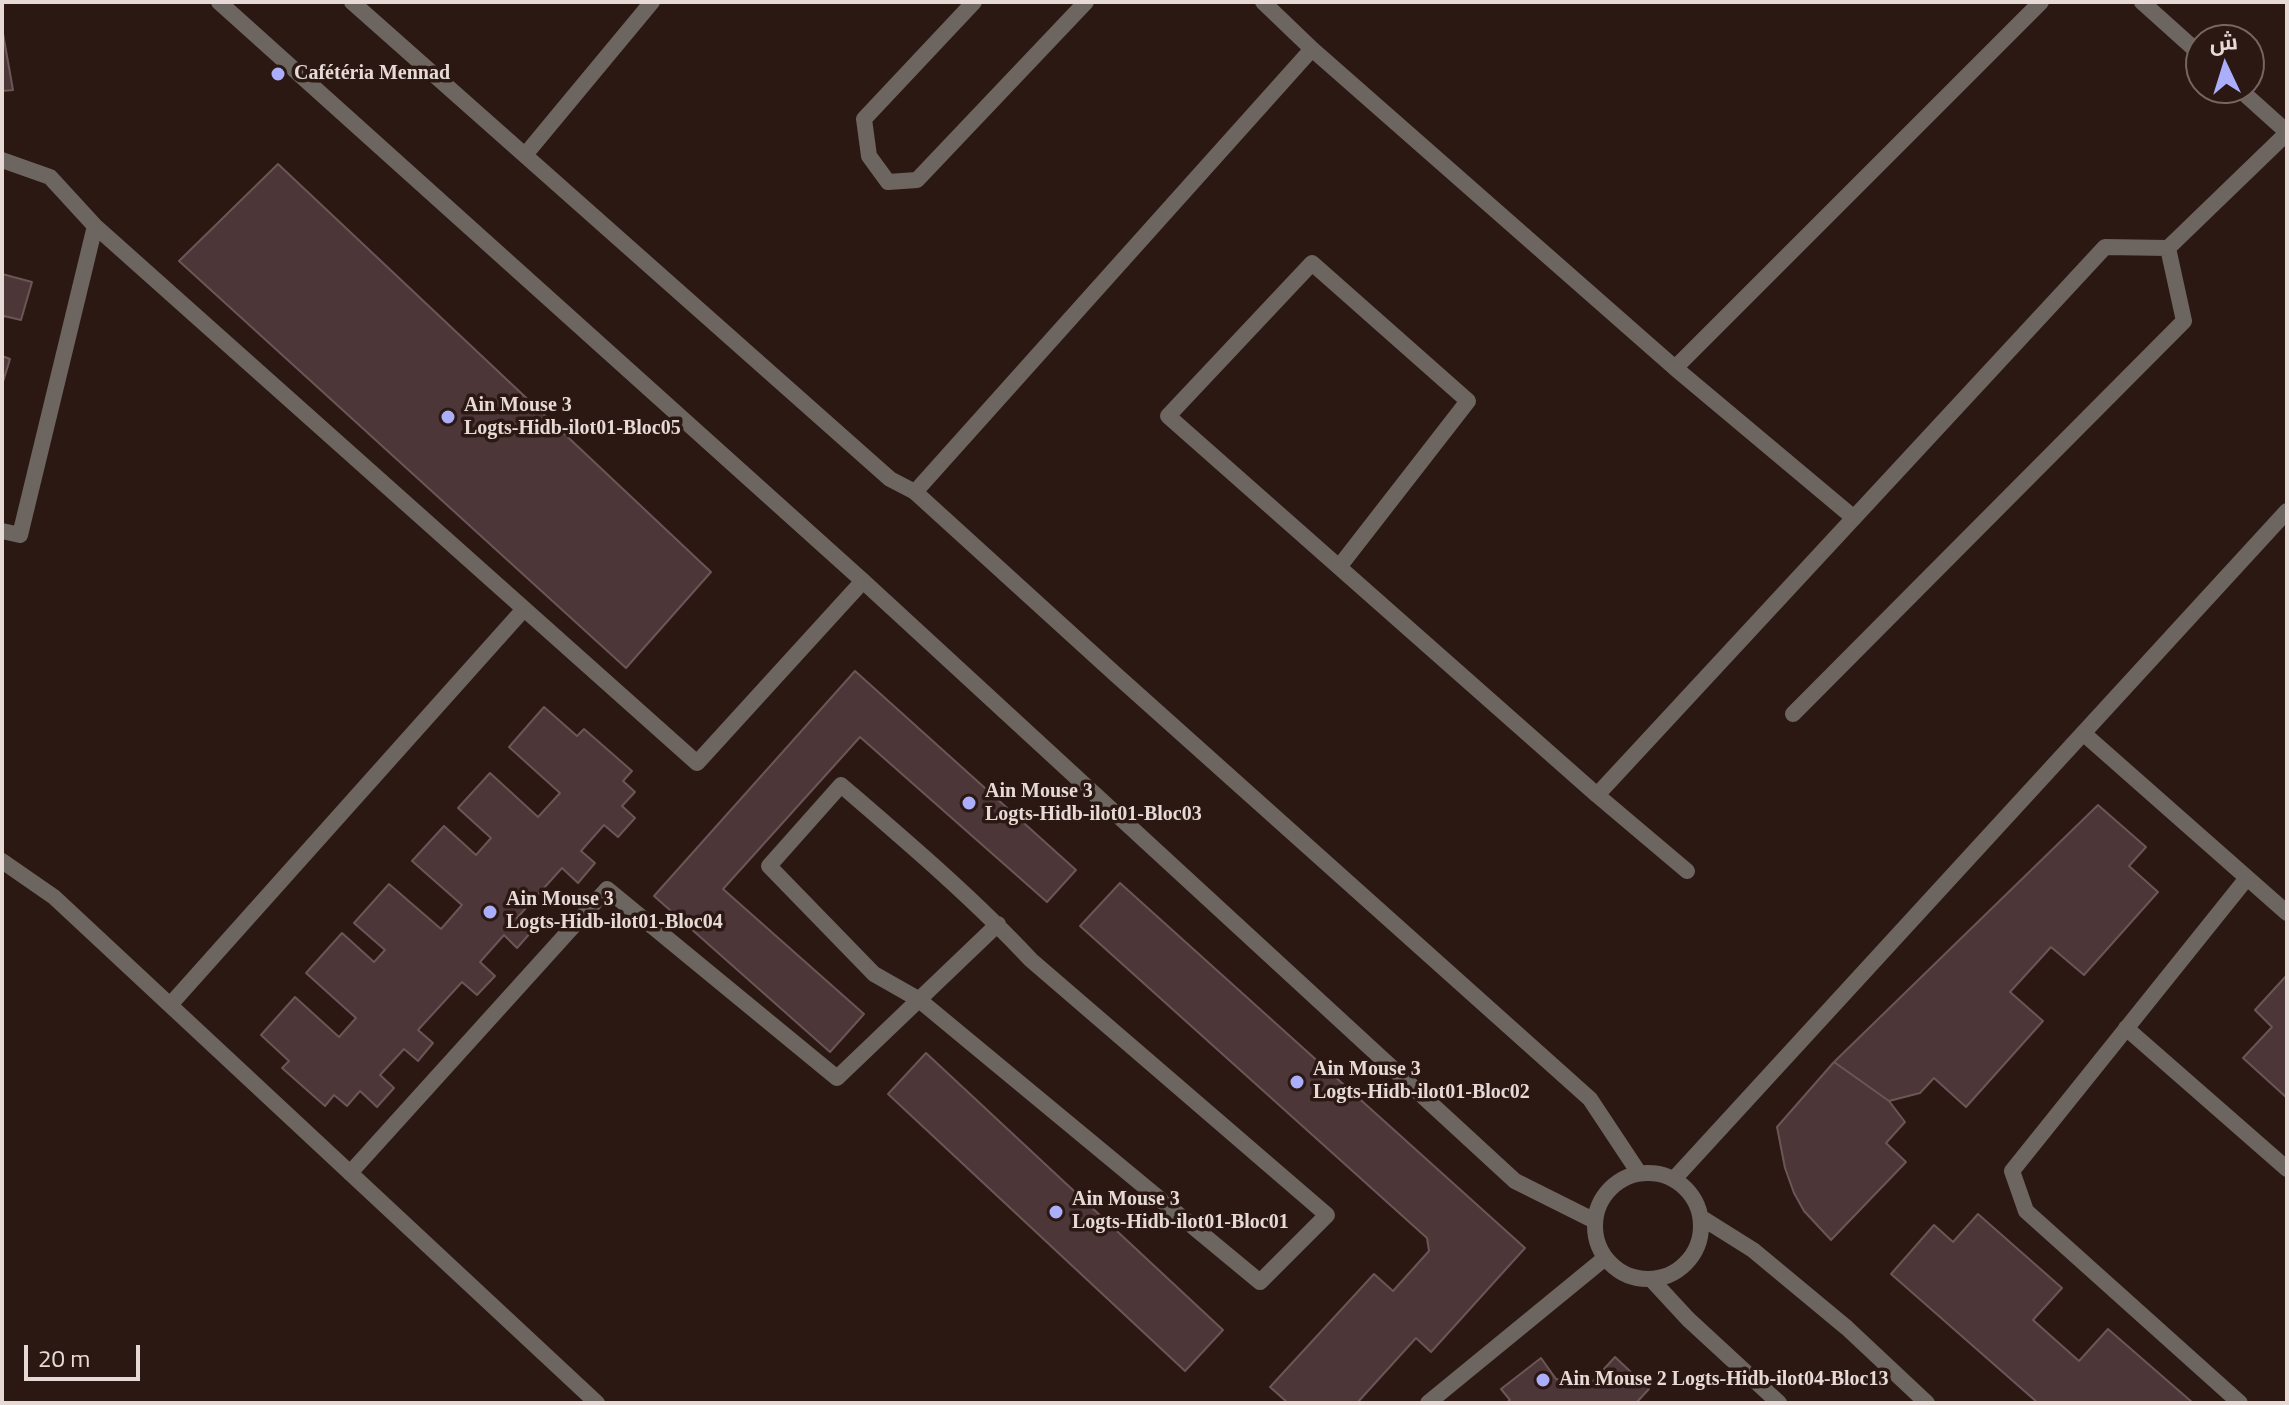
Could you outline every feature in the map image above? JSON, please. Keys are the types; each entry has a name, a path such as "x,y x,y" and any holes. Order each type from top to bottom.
{"street":[{"path":"219,2 863,581 1515,1181 1595,1221"},
{"path":"352,2 890,479 915,492 1590,1099 1639,1173"},
{"path":"525,155 652,2"},
{"path":"974,2 864,119 869,156 888,182 917,180 1086,2"},
{"path":"1263,2 1312,49 1675,368 1854,518"},
{"path":"1675,368 2041,2"},
{"path":"2142,2 2185,41"},
{"path":"915,492 1312,49"},
{"path":"1597,795 2105,247 2168,248 2287,132 2256,104"},
{"path":"2,160 50,177 95,226 697,763 863,581"},
{"path":"2,531 20,535 95,226"},
{"path":"1793,714 2184,321 2168,248"},
{"path":"1339,567 1468,401 1312,263 1168,416 1597,795 1687,871"},
{"path":"1674,1179 2287,511"},
{"path":"170,1005 524,609"},
{"path":"2083,733 2287,913"},
{"path":"841,785 998,924 1031,960 1327,1215 1260,1282 918,999 874,974 769,866 841,785"},
{"path":"2,861 54,897 597,1403"},
{"path":"2240,1403 2026,1211 2012,1171 2247,878"},
{"path":"350,1173 607,889 837,1078 998,924"},
{"path":"2126,1028 2287,1169"},
{"path":"1639,1173 1657,1173 1674,1179 1687,1189 1697,1203 1702,1218 1701,1236 1695,1253 1683,1266 1668,1275 1651,1279 1634,1277 1618,1270 1605,1258 1595,1234 1600,1205 1609,1190 1623,1179 1639,1173"},
{"path":"1702,1218 1753,1250 1847,1328 1927,1403"},
{"path":"1428,1403 1605,1258"},
{"path":"1651,1279 1688,1319 1779,1403"}],"building":[{"path":"2,28 13,90 2,91"},
{"name":"Ain Mouse 3 Logts-Hidb-ilot01-Bloc05","path":"278,164 711,572 626,668 179,261"},
{"path":"2,274 32,282 21,320 4,316 2,321"},
{"path":"2,356 10,359 2,385"},
{"name":"Ain Mouse 3 Logts-Hidb-ilot01-Bloc03","path":"855,671 1076,870 1047,902 860,737 723,889 864,1014 830,1052 654,896"},
{"name":"Ain Mouse 3 Logts-Hidb-ilot01-Bloc04","path":"544,707 577,736 584,729 632,771 623,781 635,792 622,806 635,818 618,837 604,825 581,851 595,863 578,883 562,868 517,918 532,931 517,948 504,935 480,962 495,976 477,995 462,982 418,1030 433,1043 418,1061 404,1049 380,1075 394,1088 377,1107 360,1091 347,1106 334,1095 325,1106 282,1068 289,1061 261,1035 295,997 339,1037 356,1018 306,973 342,933 374,962 385,950 354,923 389,884 441,929 462,905 412,861 444,826 476,855 491,838 458,808 490,773 538,817 560,793 509,747"},
{"path":"2098,805 2146,847 2129,866 2158,892 2084,975 2051,947 2010,992 2043,1021 1966,1107 1934,1078 1920,1093 1889,1101 1834,1062"},
{"name":"Ain Mouse 3 Logts-Hidb-ilot01-Bloc02","path":"1120,883 1525,1248 1431,1352 1416,1338 1357,1403 1288,1403 1270,1387 1374,1274 1393,1291 1429,1251 1427,1238 1080,926"},
{"path":"2287,975 2287,1098 2243,1058 2272,1027 2255,1010"},
{"name":"Ain Mouse 3 Logts-Hidb-ilot01-Bloc01","path":"926,1053 1223,1330 1185,1371 888,1094"},
{"path":"1834,1062 1889,1101 1905,1122 1886,1143 1906,1162 1831,1240 1804,1211 1794,1193 1785,1168 1777,1127"},
{"path":"1978,1214 2062,1288 2033,1320 2079,1361 2108,1329 2193,1403 2038,1403 1891,1274 1934,1225 1953,1242"},
{"name":"Ain Mouse 2 Logts-Hidb-ilot04-Bloc13","path":"1615,1357 1649,1389 1636,1403 1506,1403 1510,1400 1501,1389 1541,1358 1556,1379 1592,1382"}],"place":[{"name":"Cafétéria Mennad","path":"278,74"},
{"name":"Ain Mouse 3 Logts-Hidb-ilot01-Bloc05","path":"448,417"},
{"name":"Ain Mouse 3 Logts-Hidb-ilot01-Bloc03","path":"969,803"},
{"name":"Ain Mouse 3 Logts-Hidb-ilot01-Bloc04","path":"490,912"},
{"name":"Ain Mouse 3 Logts-Hidb-ilot01-Bloc02","path":"1297,1082"},
{"name":"Ain Mouse 3 Logts-Hidb-ilot01-Bloc01","path":"1056,1212"},
{"name":"Ain Mouse 2 Logts-Hidb-ilot04-Bloc13","path":"1543,1380"}]}
